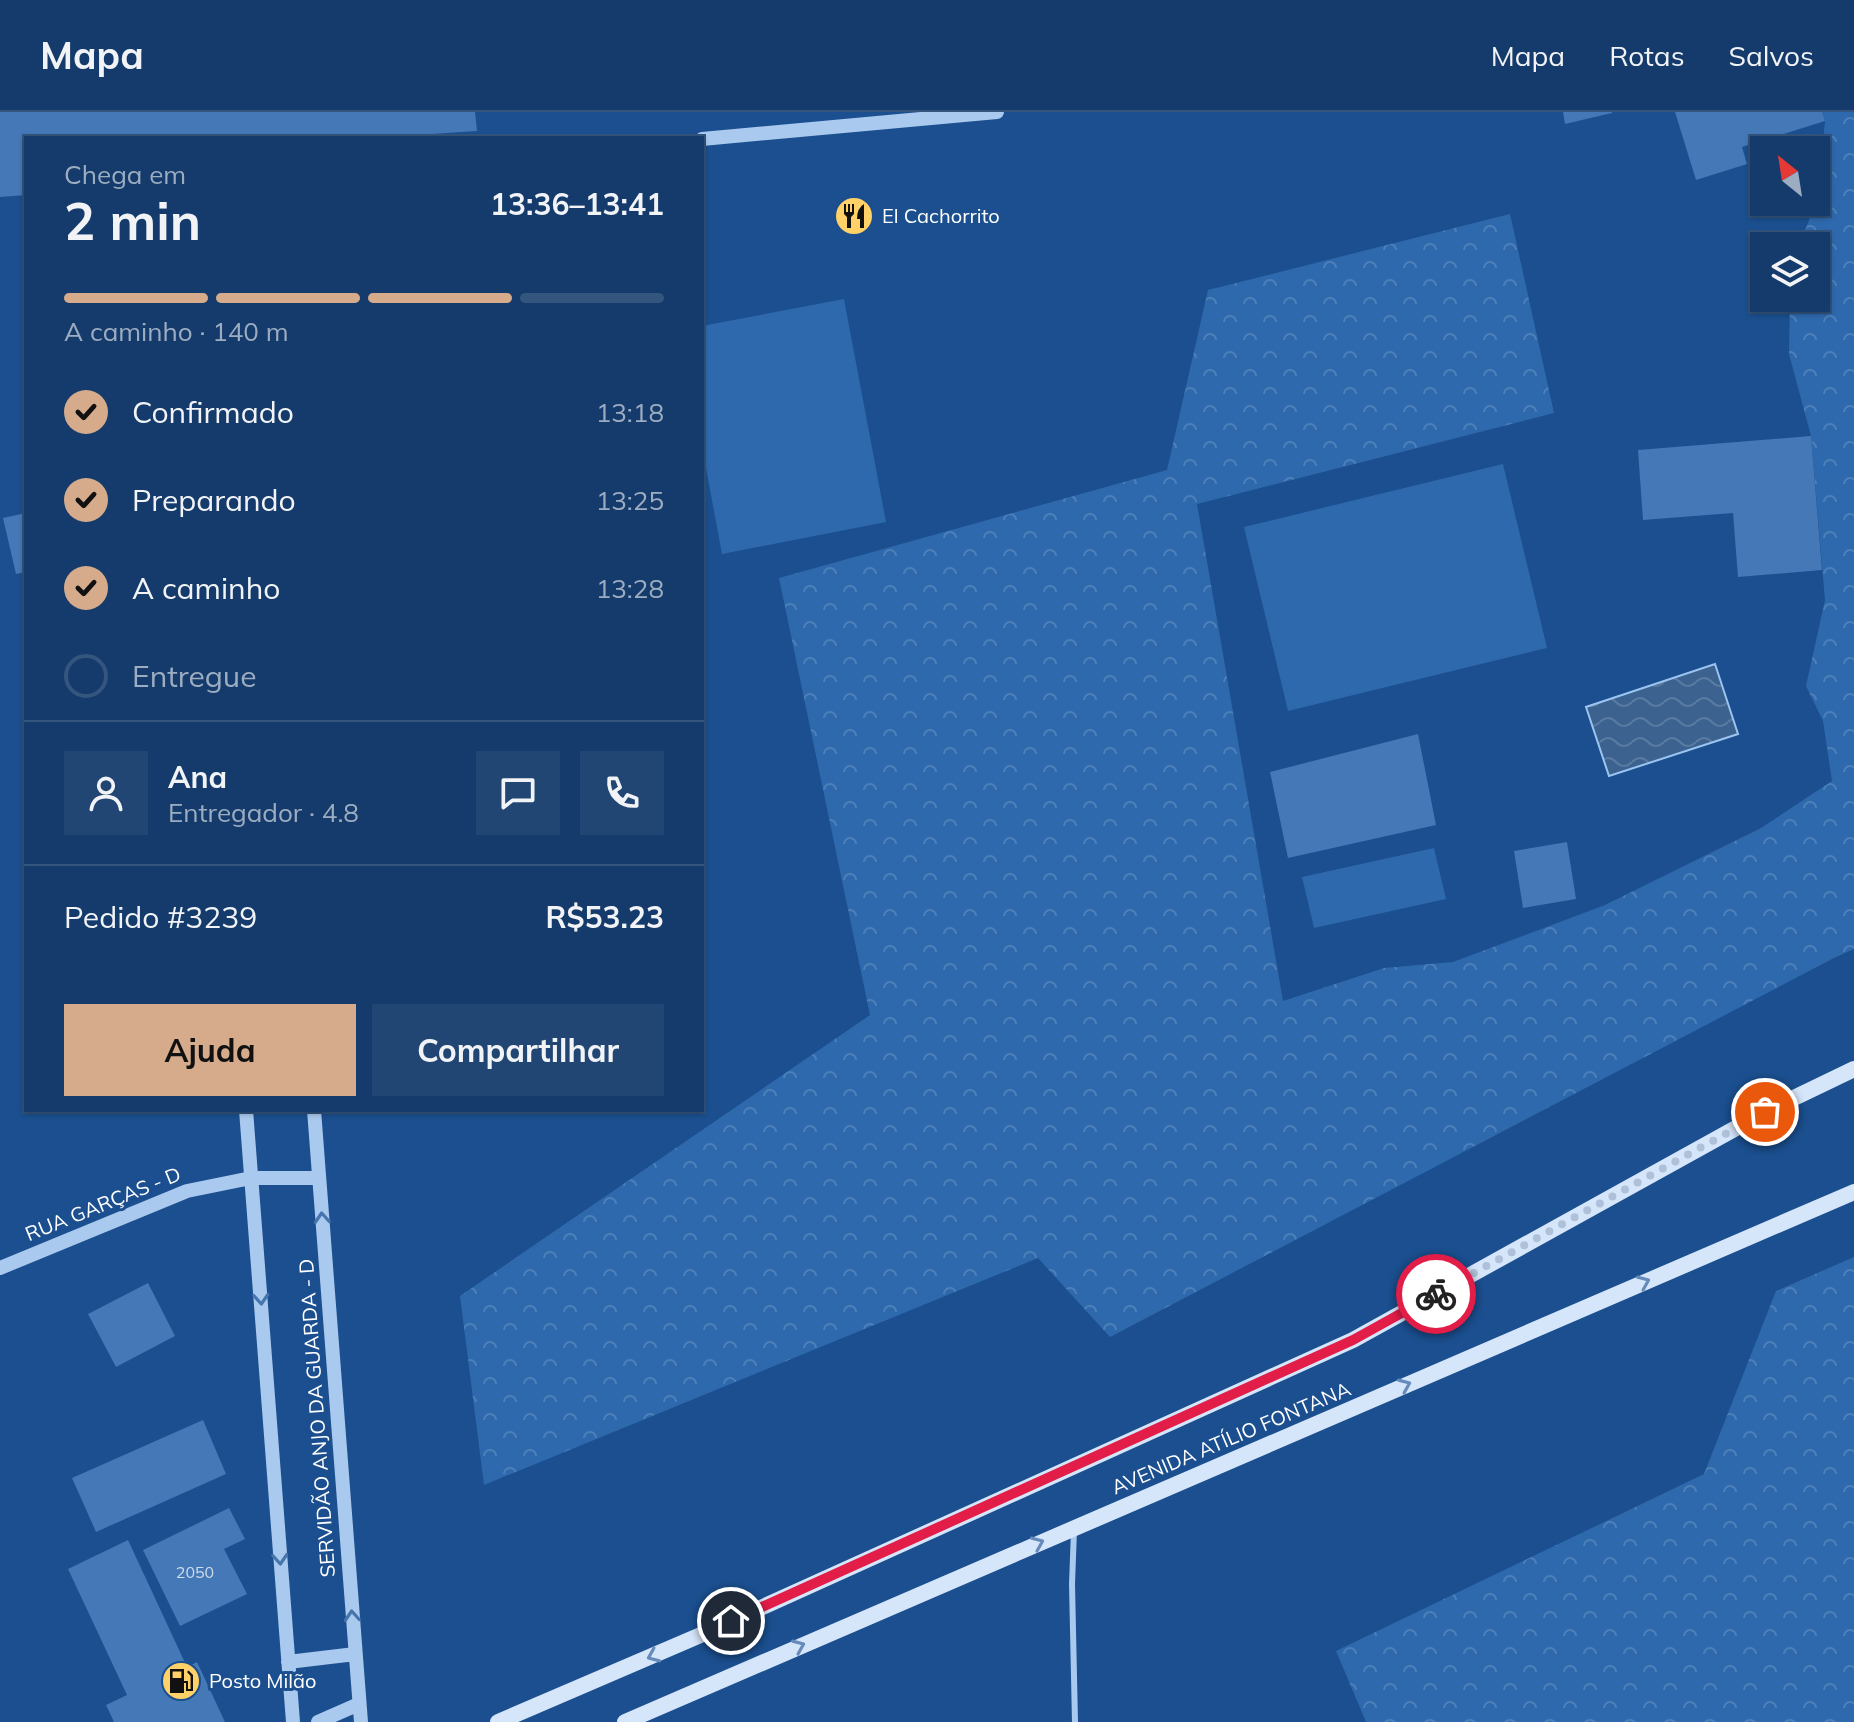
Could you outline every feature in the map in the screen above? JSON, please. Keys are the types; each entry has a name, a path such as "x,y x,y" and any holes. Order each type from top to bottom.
{"main road":[{"name":"AVENIDA ATÍLIO FONTANA","path":"498,1722 703,1634 1353,1340 1765,1112 1854,1069"},
{"name":"AVENIDA ATÍLIO FONTANA","path":"625,1722 1854,1192"}],"street":[{"path":"704,139 997,112"},
{"path":"246,1112 293,1722"},
{"name":"SERVIDÃO ANJO DA GUARDA - D","path":"314,1112 361,1722"},
{"name":"RUA GARÇAS - D","path":"0,1268 187,1191 251,1178 319,1178"},
{"path":"288,1662 355,1654"},
{"path":"318,1722 359,1704"}],"lane":[{"path":"1074,1527 1075,1722"}],"green space":[{"path":"1822,112 1854,112 1854,949 1110,1337 1038,1258 484,1485 460,1296 870,1015 779,578 1167,470 1208,290 1510,214 1554,413 1197,504 1283,1001 1384,968 1453,962 1605,905 1761,828 1832,781 1823,721 1806,686 1825,600 1811,436 1789,354 1790,312 1830,312 1830,232 1804,232 1811,216 1830,216 1830,136 1823,136 1825,122"},
{"path":"844,299 886,522 722,554 704,458 704,326"},
{"path":"1503,464 1547,648 1288,711 1244,527"},
{"path":"1434,848 1446,899 1314,928 1302,877"},
{"path":"1854,1257 1854,1722 1366,1722 1336,1651 1704,1474 1776,1291"}],"water":[{"path":"1715,664 1738,734 1609,776 1586,707"}],"building":[{"path":"0,112 475,112 477,131 403,136 24,136 24,195 0,197"},
{"path":"1563,112 1612,112 1612,113 1565,124"},
{"path":"1675,112 1822,112 1825,121 1777,136 1750,136 1750,144 1742,147 1747,164 1696,180"},
{"path":"1811,436 1822,570 1738,577 1733,513 1643,520 1638,450"},
{"path":"24,513 24,572 16,574 3,518"},
{"path":"1418,734 1436,825 1288,858 1270,772"},
{"path":"1567,842 1576,899 1523,908 1514,851"},
{"path":"148,1283 175,1336 116,1367 88,1314"},
{"path":"203,1420 226,1474 96,1532 72,1478"},
{"path":"229,1508 245,1539 224,1549 247,1594 180,1626 143,1550"},
{"path":"128,1540 187,1667 197,1662 225,1722 114,1722 106,1705 127,1695 68,1569"}],"way so far":[{"path":"1436,1294 1765,1112"}],"place":[{"name":"El Cachorrito","path":"854,216"},
{"name":"Posto Milão","path":"181,1681"}],"route":[{"path":"731,1621 1353,1340 1436,1294"}]}
